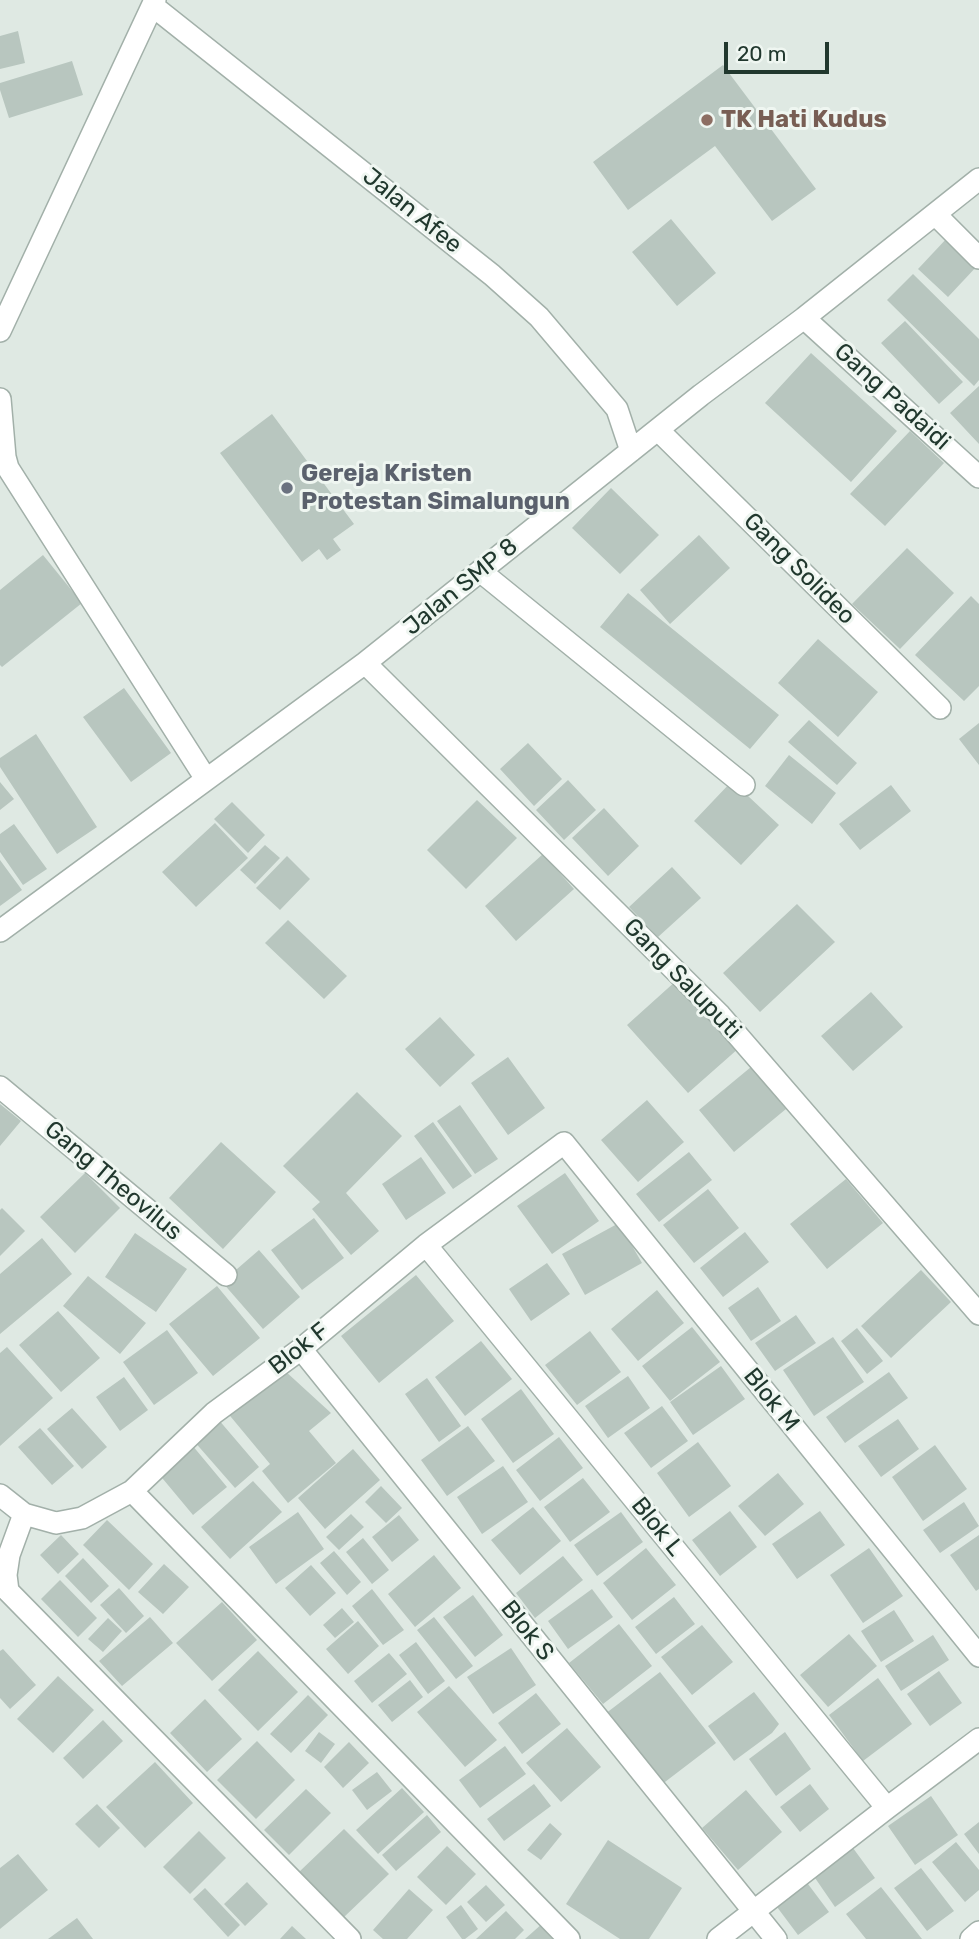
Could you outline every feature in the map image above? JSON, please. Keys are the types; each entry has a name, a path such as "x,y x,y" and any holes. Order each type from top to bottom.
{"street":[{"path":"0,331 154,3"},
{"name":"Jalan Afee","path":"154,3 492,275 539,317 617,409 631,451"},
{"name":"Jalan SMP 8","path":"0,932 365,663 701,395 804,318 979,179"},
{"path":"934,214 979,258"},
{"name":"Gang Padaidi","path":"804,318 979,477"},
{"path":"0,399 7,479 206,779"},
{"name":"Gang Solideo","path":"658,430 940,708"},
{"path":"480,571 744,785"},
{"name":"Gang Saluputi","path":"365,663 720,1015 979,1314"},
{"name":"Gang Theovilus","path":"0,1087 226,1275"},
{"name":"Blok F","path":"24,1514 56,1523 82,1518 132,1491 214,1413 301,1349 426,1245 564,1143"},
{"name":"Blok M","path":"564,1143 979,1656"},
{"name":"Blok L","path":"426,1245 887,1808"},
{"name":"Blok S","path":"301,1349 776,1939"},
{"path":"132,1491 569,1939"},
{"path":"0,1496 24,1514 9,1555 6,1575 8,1591 350,1939"},
{"path":"718,1939 979,1739"},
{"path":"971,1939 979,1932"}],"building":[{"path":"18,31 25,63 0,69 0,36"},
{"path":"72,61 83,95 9,118 0,83"},
{"name":"TK Hati Kudus","path":"723,65 816,189 772,221 715,146 628,210 593,162"},
{"path":"671,219 716,273 677,306 632,252"},
{"path":"948,237 978,265 948,297 918,269"},
{"path":"913,274 979,339 979,380 974,386 887,300"},
{"path":"905,321 963,382 939,404 881,343"},
{"path":"811,353 897,431 851,482 765,403"},
{"path":"979,386 979,444 950,413"},
{"name":"Gereja Kristen Protestan Simalungun","path":"272,414 354,524 333,539 341,550 327,560 319,549 302,562 220,453"},
{"path":"910,431 944,463 885,526 850,494"},
{"path":"611,488 659,535 620,574 572,528"},
{"path":"699,535 730,568 670,624 640,590"},
{"path":"907,548 954,593 900,649 852,604"},
{"path":"43,555 82,603 2,667 0,590"},
{"path":"628,593 779,715 750,749 600,627"},
{"path":"971,596 979,604 979,686 964,701 915,655"},
{"path":"818,639 878,692 838,737 778,683"},
{"path":"124,688 171,753 131,782 83,717"},
{"path":"809,720 857,763 837,785 788,742"},
{"path":"979,723 979,765 959,739"},
{"path":"36,734 97,827 57,854 0,767 0,758"},
{"path":"528,743 562,779 534,806 500,769"},
{"path":"789,755 836,793 812,824 765,786"},
{"path":"568,780 596,810 564,840 536,810"},
{"path":"732,781 779,825 741,865 694,821"},
{"path":"0,782 14,799 0,810"},
{"path":"891,785 911,811 860,850 839,824"},
{"path":"477,800 517,838 466,889 427,850"},
{"path":"232,802 265,835 248,853 214,819"},
{"path":"604,808 639,846 608,876 572,838"},
{"path":"215,823 248,858 196,907 162,872"},
{"path":"14,824 47,869 23,885 0,852 0,834"},
{"path":"265,845 280,858 255,884 240,870"},
{"path":"543,854 574,889 516,941 485,906"},
{"path":"287,856 310,879 280,910 256,888"},
{"path":"0,860 22,890 0,906"},
{"path":"672,867 701,898 658,937 629,907"},
{"path":"797,904 835,942 760,1012 723,973"},
{"path":"288,920 347,976 324,999 265,943"},
{"path":"677,980 739,1048 688,1093 627,1025"},
{"path":"871,992 903,1027 853,1071 821,1036"},
{"path":"440,1017 475,1055 440,1087 405,1049"},
{"path":"508,1057 545,1108 508,1135 471,1083"},
{"path":"751,1067 786,1109 734,1152 699,1110"},
{"path":"357,1092 402,1136 346,1193 379,1231 351,1255 312,1209 320,1202 283,1166"},
{"path":"647,1100 684,1142 638,1182 601,1140"},
{"path":"0,1104 21,1121 0,1146"},
{"path":"460,1105 498,1159 475,1174 437,1121"},
{"path":"433,1122 472,1176 453,1189 414,1136"},
{"path":"221,1142 276,1192 223,1249 169,1198"},
{"path":"689,1152 712,1180 659,1222 636,1194"},
{"path":"421,1157 446,1193 406,1220 382,1184"},
{"path":"85,1173 120,1208 75,1253 40,1217"},
{"path":"565,1173 599,1221 552,1254 517,1206"},
{"path":"846,1179 883,1223 827,1269 790,1224"},
{"path":"708,1189 739,1228 694,1263 663,1225"},
{"path":"2,1208 25,1231 0,1256 0,1210"},
{"path":"314,1218 344,1258 302,1290 271,1250"},
{"path":"619,1223 642,1263 585,1295 562,1254"},
{"path":"745,1232 769,1262 723,1297 700,1268"},
{"path":"135,1233 187,1269 156,1312 105,1277"},
{"path":"42,1238 72,1274 0,1334 0,1274"},
{"path":"259,1250 300,1297 263,1329 222,1282"},
{"path":"547,1263 570,1294 531,1321 509,1289"},
{"path":"921,1270 951,1302 891,1358 861,1326"},
{"path":"416,1275 454,1321 379,1383 341,1336"},
{"path":"88,1276 146,1323 120,1354 63,1306"},
{"path":"217,1286 260,1338 213,1376 169,1324"},
{"path":"758,1287 781,1321 751,1341 728,1308"},
{"path":"657,1290 684,1323 638,1361 611,1329"},
{"path":"58,1311 100,1358 61,1392 19,1345"},
{"path":"796,1315 816,1343 775,1371 755,1343"},
{"path":"692,1327 720,1362 670,1401 642,1366"},
{"path":"857,1328 883,1361 867,1374 841,1341"},
{"path":"167,1330 198,1373 154,1405 123,1362"},
{"path":"590,1331 621,1372 577,1405 545,1365"},
{"path":"833,1337 864,1382 814,1416 783,1370"},
{"path":"481,1341 512,1379 465,1416 435,1377"},
{"path":"7,1347 53,1398 0,1446 0,1353"},
{"path":"721,1366 745,1399 693,1435 670,1402"},
{"path":"284,1370 331,1413 309,1431 336,1463 288,1503 262,1471 270,1464 226,1411"},
{"path":"889,1372 908,1398 845,1443 826,1417"},
{"path":"628,1376 650,1408 608,1438 585,1406"},
{"path":"124,1377 148,1410 120,1431 96,1397"},
{"path":"427,1378 461,1426 439,1442 405,1394"},
{"path":"521,1389 554,1434 513,1463 481,1419"},
{"path":"662,1406 688,1441 651,1468 624,1433"},
{"path":"72,1408 107,1447 82,1469 47,1429"},
{"path":"218,1419 259,1467 235,1488 193,1440"},
{"path":"898,1419 919,1449 881,1477 858,1446"},
{"path":"468,1426 495,1461 447,1496 421,1460"},
{"path":"40,1428 74,1466 52,1485 18,1447"},
{"path":"559,1437 583,1468 540,1501 516,1470"},
{"path":"698,1442 731,1486 689,1517 657,1473"},
{"path":"192,1445 227,1487 193,1515 158,1473"},
{"path":"935,1445 967,1489 923,1521 892,1477"},
{"path":"353,1449 380,1480 325,1529 298,1498"},
{"path":"503,1466 528,1502 482,1534 457,1497"},
{"path":"778,1473 804,1504 765,1536 738,1506"},
{"path":"583,1478 610,1512 570,1542 544,1507"},
{"path":"253,1481 282,1512 230,1559 201,1527"},
{"path":"381,1486 402,1508 386,1523 365,1502"},
{"path":"964,1502 979,1526 940,1553 923,1530"},
{"path":"533,1507 561,1541 520,1575 491,1540"},
{"path":"730,1511 757,1547 720,1576 692,1540"},
{"path":"820,1511 845,1545 797,1579 772,1544"},
{"path":"298,1512 324,1549 276,1584 249,1547"},
{"path":"621,1512 643,1542 597,1576 574,1545"},
{"path":"351,1514 364,1527 339,1550 326,1537"},
{"path":"399,1515 419,1540 392,1562 372,1537"},
{"path":"107,1520 153,1564 129,1590 83,1545"},
{"path":"61,1535 79,1554 58,1574 40,1555"},
{"path":"979,1535 979,1589 976,1591 950,1555"},
{"path":"363,1538 389,1570 372,1584 346,1552"},
{"path":"646,1548 676,1585 632,1620 603,1583"},
{"path":"869,1548 903,1596 863,1623 830,1575"},
{"path":"334,1551 361,1582 347,1595 320,1563"},
{"path":"434,1555 461,1588 415,1627 388,1594"},
{"path":"563,1556 583,1580 535,1618 516,1593"},
{"path":"83,1558 109,1586 91,1603 65,1576"},
{"path":"164,1564 189,1587 163,1614 138,1592"},
{"path":"311,1565 336,1593 310,1616 285,1588"},
{"path":"60,1580 97,1618 78,1637 41,1599"},
{"path":"119,1588 144,1616 126,1633 100,1605"},
{"path":"372,1589 404,1630 383,1645 352,1606"},
{"path":"592,1589 613,1617 568,1649 548,1621"},
{"path":"473,1595 503,1635 475,1657 443,1617"},
{"path":"674,1597 695,1624 656,1654 635,1627"},
{"path":"222,1602 257,1640 212,1681 176,1643"},
{"path":"342,1608 354,1622 335,1638 323,1625"},
{"path":"894,1610 914,1641 881,1662 861,1631"},
{"path":"150,1617 173,1643 122,1686 99,1661"},
{"path":"434,1617 473,1666 456,1679 417,1630"},
{"path":"108,1618 122,1631 103,1652 88,1639"},
{"path":"358,1621 379,1646 348,1674 326,1649"},
{"path":"619,1624 652,1666 603,1704 569,1663"},
{"path":"702,1625 733,1662 692,1695 661,1657"},
{"path":"849,1634 877,1666 828,1707 800,1675"},
{"path":"933,1635 949,1660 901,1691 885,1666"},
{"path":"416,1642 445,1681 428,1694 399,1655"},
{"path":"511,1648 536,1685 493,1714 467,1677"},
{"path":"3,1649 36,1685 10,1709 0,1698 0,1651"},
{"path":"258,1651 298,1692 258,1731 218,1690"},
{"path":"389,1653 407,1674 372,1703 354,1681"},
{"path":"939,1671 962,1703 930,1726 907,1694"},
{"path":"660,1672 716,1743 661,1785 605,1714"},
{"path":"58,1676 94,1710 53,1753 17,1719"},
{"path":"878,1678 912,1724 863,1761 829,1715"},
{"path":"410,1680 423,1697 392,1722 378,1705"},
{"path":"449,1686 497,1740 465,1767 417,1712"},
{"path":"754,1692 779,1724 772,1733 734,1761 708,1726"},
{"path":"536,1693 561,1724 522,1754 498,1723"},
{"path":"308,1695 328,1715 291,1753 270,1734"},
{"path":"205,1699 242,1739 207,1772 170,1733"},
{"path":"103,1720 123,1741 83,1779 63,1758"},
{"path":"567,1728 601,1767 561,1802 526,1763"},
{"path":"319,1732 335,1744 321,1763 305,1751"},
{"path":"785,1732 811,1769 776,1796 749,1759"},
{"path":"257,1741 295,1780 256,1819 217,1780"},
{"path":"349,1742 369,1763 343,1788 324,1767"},
{"path":"505,1746 526,1774 480,1808 459,1780"},
{"path":"155,1762 193,1803 145,1848 106,1807"},
{"path":"377,1772 392,1791 367,1810 352,1790"},
{"path":"534,1784 551,1806 504,1841 487,1819"},
{"path":"810,1784 829,1809 800,1832 780,1807"},
{"path":"402,1788 424,1812 378,1854 356,1830"},
{"path":"306,1789 331,1813 289,1855 264,1830"},
{"path":"746,1790 782,1832 738,1870 702,1828"},
{"path":"931,1796 958,1835 915,1865 888,1826"},
{"path":"97,1804 120,1828 99,1848 75,1824"},
{"path":"427,1815 441,1832 396,1871 382,1855"},
{"path":"979,1822 979,1854 964,1834"},
{"path":"550,1823 562,1834 541,1860 527,1850"},
{"path":"344,1829 389,1874 343,1918 299,1872"},
{"path":"199,1831 226,1858 190,1894 163,1867"},
{"path":"608,1840 682,1888 649,1939 620,1939 566,1904"},
{"path":"956,1842 979,1870 979,1890 965,1902 932,1862"},
{"path":"447,1846 476,1874 446,1905 417,1877"},
{"path":"853,1848 875,1878 835,1907 813,1875"},
{"path":"18,1854 48,1890 0,1929 0,1868"},
{"path":"921,1868 954,1911 927,1931 894,1888"},
{"path":"805,1880 829,1912 798,1935 774,1903"},
{"path":"247,1882 268,1904 245,1926 224,1904"},
{"path":"486,1885 505,1905 486,1922 467,1902"},
{"path":"881,1887 922,1939 866,1939 846,1914"},
{"path":"205,1888 240,1925 228,1937 193,1899"},
{"path":"409,1889 433,1910 407,1939 383,1939 373,1930"},
{"path":"461,1905 478,1929 465,1939 462,1939 446,1917"},
{"path":"506,1911 524,1930 515,1939 476,1939"},
{"path":"77,1918 93,1939 48,1939"},
{"path":"543,1923 557,1939 525,1939"},
{"path":"292,1926 306,1939 280,1939"}],"place":[{"name":"TK Hati Kudus","path":"707,120"},
{"name":"Gereja Kristen Protestan Simalungun","path":"287,488"}]}
